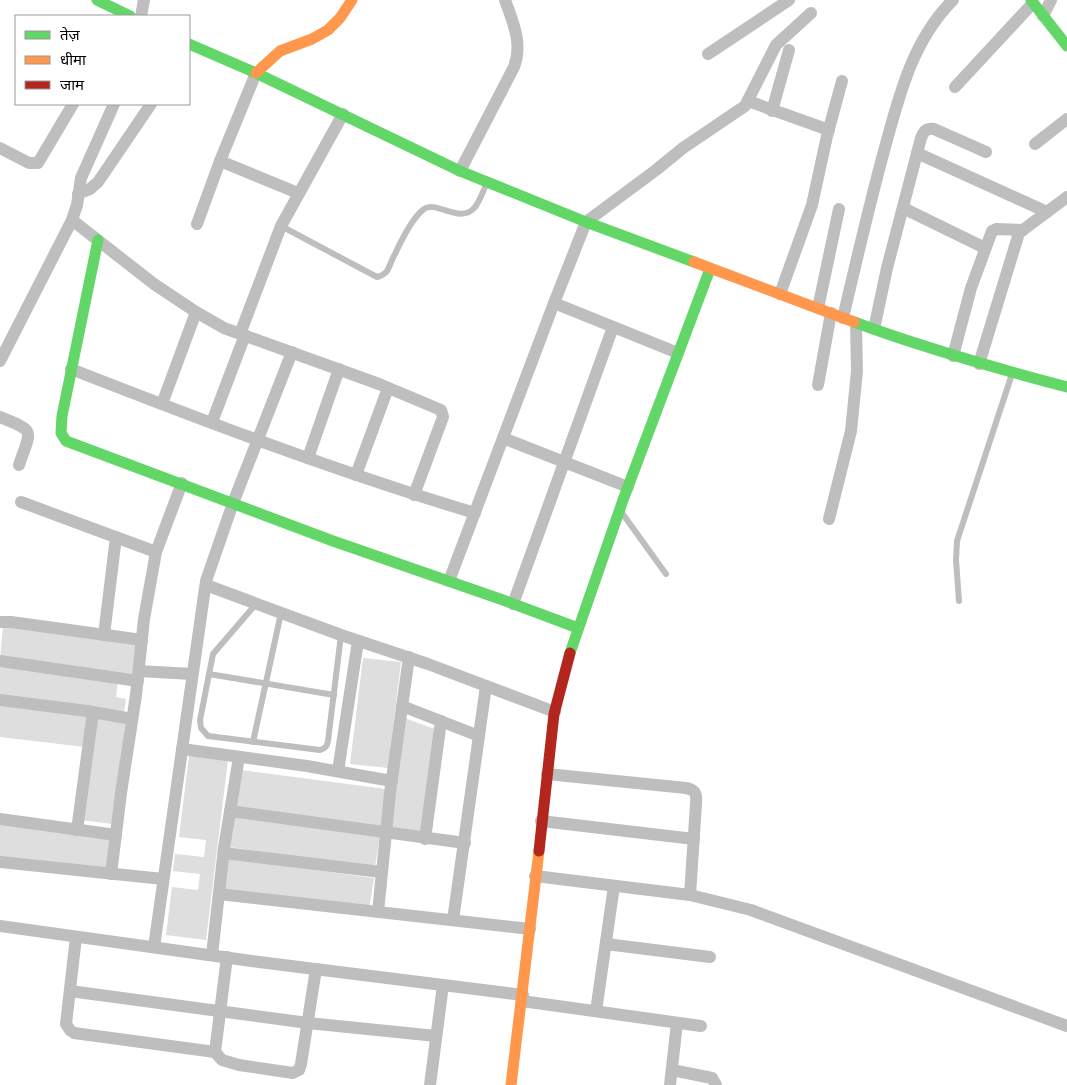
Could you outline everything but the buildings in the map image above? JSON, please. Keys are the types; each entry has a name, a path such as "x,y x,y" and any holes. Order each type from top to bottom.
{"street":[{"path":"97,0 126,15"},
{"path":"141,15 144,0"},
{"path":"197,224 220,161 256,73 280,51 312,39 328,30 340,18 352,0"},
{"path":"460,170 518,56 517,34 505,0"},
{"path":"708,54 789,0"},
{"path":"818,385 898,96 907,70 927,32 953,0"},
{"path":"1044,16 1051,0"},
{"path":"955,86 1032,1 1067,46"},
{"path":"449,582 586,222 683,148 745,106 776,45 811,13"},
{"path":"190,45 256,73 460,170 586,222 856,323 953,356 1067,388"},
{"path":"772,111 789,50"},
{"path":"780,294 812,205 842,81"},
{"path":"748,101 829,130"},
{"path":"0,148 30,163 38,162 72,105"},
{"path":"0,361 72,220 77,206 81,178 114,105"},
{"path":"78,194 98,182 150,105"},
{"path":"212,422 281,226 343,114"},
{"path":"1035,144 1067,119"},
{"path":"874,329 887,268 921,138 925,130 929,128 934,129 986,152"},
{"path":"917,153 1047,212"},
{"path":"220,161 298,193"},
{"path":"979,364 1017,237 1023,230 1067,196"},
{"path":"903,208 985,248"},
{"path":"818,308 839,209"},
{"path":"72,220 154,284 224,328 339,369 438,408 443,413 443,417 414,495"},
{"path":"953,356 971,288 992,231 996,229 1023,230"},
{"path":"98,240 62,416 60,431 66,441 333,541 578,628"},
{"path":"511,1085 555,712 578,628 628,487 710,269"},
{"path":"554,303 678,353"},
{"path":"162,404 196,312"},
{"path":"829,519 851,432 857,371 856,323"},
{"path":"513,604 613,327"},
{"path":"154,947 206,585 233,503 292,352"},
{"path":"72,369 308,458 414,495 475,513"},
{"path":"308,458 339,369"},
{"path":"356,475 388,388"},
{"path":"0,417 28,430 29,436 19,465"},
{"path":"503,438 628,487"},
{"path":"111,874 142,640 156,552 182,484"},
{"path":"21,502 156,552"},
{"path":"104,635 116,538"},
{"path":"206,585 341,636 409,657 555,712"},
{"path":"0,622 142,640"},
{"path":"338,772 358,641"},
{"path":"378,912 392,781 409,657"},
{"path":"0,661 138,676 192,674"},
{"path":"453,920 486,686"},
{"path":"0,700 132,719"},
{"path":"402,706 479,736"},
{"path":"77,830 93,712"},
{"path":"425,838 442,722"},
{"path":"182,749 392,781"},
{"path":"212,955 224,853 239,757"},
{"path":"547,774 691,789 697,795 690,895"},
{"path":"230,811 465,843"},
{"path":"0,820 116,835"},
{"path":"542,821 694,839"},
{"path":"224,853 381,872"},
{"path":"0,862 163,880"},
{"path":"535,876 690,895 751,910 1067,1026"},
{"path":"596,1011 614,886"},
{"path":"219,894 530,929"},
{"path":"0,926 443,985 596,1011 701,1026"},
{"path":"76,937 66,1024 74,1033 215,1052 222,1060 239,1065 293,1073 299,1070 301,1064 316,969"},
{"path":"606,944 710,957"},
{"path":"215,1052 227,957"},
{"path":"430,1085 443,985"},
{"path":"70,991 308,1023 436,1036"},
{"path":"670,1085 677,1023"},
{"path":"672,1070 712,1078 716,1085"}],"lane":[{"path":"281,226 377,278 387,272 399,245 419,213 426,207 433,206 450,213 460,214 470,211 475,208 488,182"},
{"path":"959,601 956,560 957,541 1012,373"},
{"path":"620,510 666,574"},
{"path":"256,604 213,654 200,720 200,728 208,736 324,749 328,741 341,636"},
{"path":"253,742 281,613"},
{"path":"208,674 334,695"}],"traffic: fast":[{"path":"97,0 128,15"},
{"path":"1031,0 1067,46"},
{"path":"190,44 256,73 460,171 586,222 694,262"},
{"path":"98,240 62,416 61,433 66,441 333,541 578,628"},
{"path":"570,653 623,500 710,269"},
{"path":"854,322 960,357 1067,387"}],"traffic: slow":[{"path":"256,73 280,51 312,39 328,30 340,18 352,0"},
{"path":"694,262 854,322"},
{"path":"511,1085 539,851"}],"traffic: jam":[{"path":"539,851 554,714 570,653"}]}
